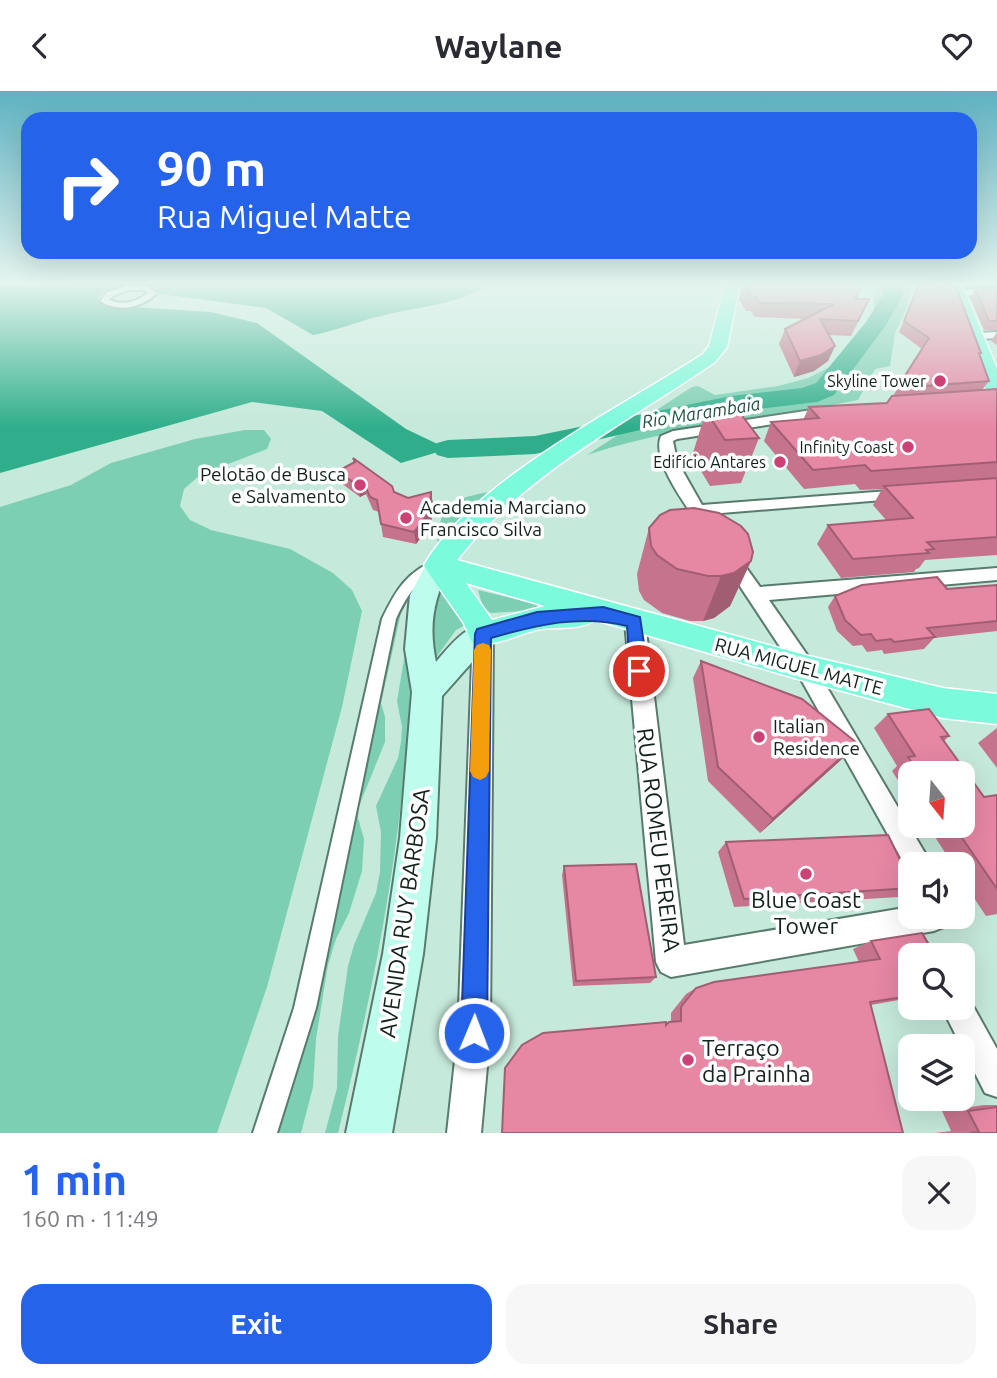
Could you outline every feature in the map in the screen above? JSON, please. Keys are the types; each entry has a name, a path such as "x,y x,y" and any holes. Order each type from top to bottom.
{"main road":[{"path":"427,692 463,650 483,634 476,618 438,565 471,523 526,477 715,352 720,331"},
{"path":"974,331 992,397"},
{"name":"RUA MIGUEL MATTE","path":"438,565 805,668 943,703 997,709"},
{"name":"AVENIDA RUY BARBOSA","path":"369,1133 403,954 416,851 427,692 419,649 420,619 423,595 438,565"},
{"name":"RUA MIGUEL MATTE","path":"483,634 537,618 603,613"}],"street":[{"path":"976,336 997,335"},
{"path":"843,410 673,435 666,439 664,444 671,467 805,668 911,852"},
{"path":"698,510 915,494"},
{"path":"265,1133 305,1008 389,619 402,590 419,572 438,565"},
{"path":"755,594 997,574"},
{"name":"RUA ROMEU PEREIRA","path":"635,622 671,962 898,923"},
{"path":"464,1133 474,1033 483,634"},
{"path":"964,1020 997,1081"}],"shaded area":[{"path":"0,331 268,331 406,429 448,449 401,463 322,411 252,402 0,473"},
{"path":"305,331 331,331 330,331 313,335"},
{"path":"896,331 890,366 875,369 858,400 688,429 587,455 692,387 698,386 715,395 778,386 808,378 845,359 859,332"},
{"path":"245,430 264,430 271,439 267,449 200,475 184,489 180,506 190,520 211,530 290,549 333,573 352,590 362,611 342,707 267,987 217,1133 0,1133 0,507 71,485 111,463 195,439"},
{"path":"488,492 437,542 441,519 450,505 465,497"},
{"path":"440,587 466,625 456,630 433,662 430,623"},
{"path":"478,590 557,609 491,613 483,608"},
{"path":"404,599 381,703 385,717 385,742 359,806 358,818 364,839 362,871 328,965 316,1039 313,1087 301,1133 274,1133 394,620"},
{"path":"411,617 406,748 391,877 367,1006 338,1133 325,1133 337,1088 338,1036 348,966 376,893 380,872 381,832 376,806 398,758 401,742 402,727 397,701"}],"building":[{"path":"786,331 826,331 835,346 821,355 800,361"},
{"path":"918,331 972,331 989,381 897,388 929,338"},
{"name":"Infinity Coast","path":"997,389 997,462 871,471 865,465 813,470 771,422 819,418 809,407 887,403 892,396"},
{"path":"737,409 759,438 725,440 706,411"},
{"path":"353,458 392,486 394,492 408,498 431,492 430,511 414,532 381,524 377,500 370,497 363,481 357,485 338,471 355,462"},
{"path":"997,478 997,537 927,542 934,549 926,550 929,553 853,559 828,525 913,518 884,486"},
{"path":"694,508 719,513 741,526 748,534 753,552 751,561 734,573 708,576 677,569 657,555 651,546 649,528 660,515 670,510"},
{"path":"937,577 947,589 997,585 997,621 927,628 935,637 894,642 891,639 876,641 871,634 861,635 845,620 835,596 862,585"},
{"name":"Italian Residence","path":"701,661 802,699 857,743 773,819 718,767"},
{"path":"929,709 949,736 941,737 958,761 911,761 908,757 915,756 888,714"},
{"path":"975,784 984,797 997,795 997,889 975,857 975,852 972,852 962,838 975,838"},
{"name":"Blue Coast Tower","path":"888,835 898,855 898,889 744,899 726,842"},
{"path":"636,864 656,977 576,981 564,866"},
{"name":"Terraço da Prainha","path":"922,933 928,943 898,943 898,998 870,1002 903,1133 502,1133 505,1068 522,1045 543,1033 666,1022 666,1025 669,1022 681,1021 681,1007 696,988 714,982 880,959 871,941"},
{"path":"997,1107 997,1133 970,1133 979,1132 968,1111"}],"waterway":[{"name":"Rio Marambaia","path":"448,449 535,445 649,419 731,404 807,396 825,389 871,331"}],"slow traffic":[{"path":"480,771 483,650"}],"place":[{"name":"Skyline Tower","path":"940,381"},
{"name":"Infinity Coast","path":"908,447"},
{"name":"Edifício Antares","path":"780,462"},
{"name":"Pelotão de Busca e Salvamento","path":"360,485"},
{"name":"Academia Marciano Francisco Silva","path":"406,518"},
{"name":"Italian Residence","path":"759,737"},
{"name":"Blue Coast Tower","path":"806,874"},
{"name":"Terraço da Prainha","path":"688,1060"}],"route":[{"path":"474,1033 483,634 509,624 537,618 603,613 635,622 639,671"}]}
